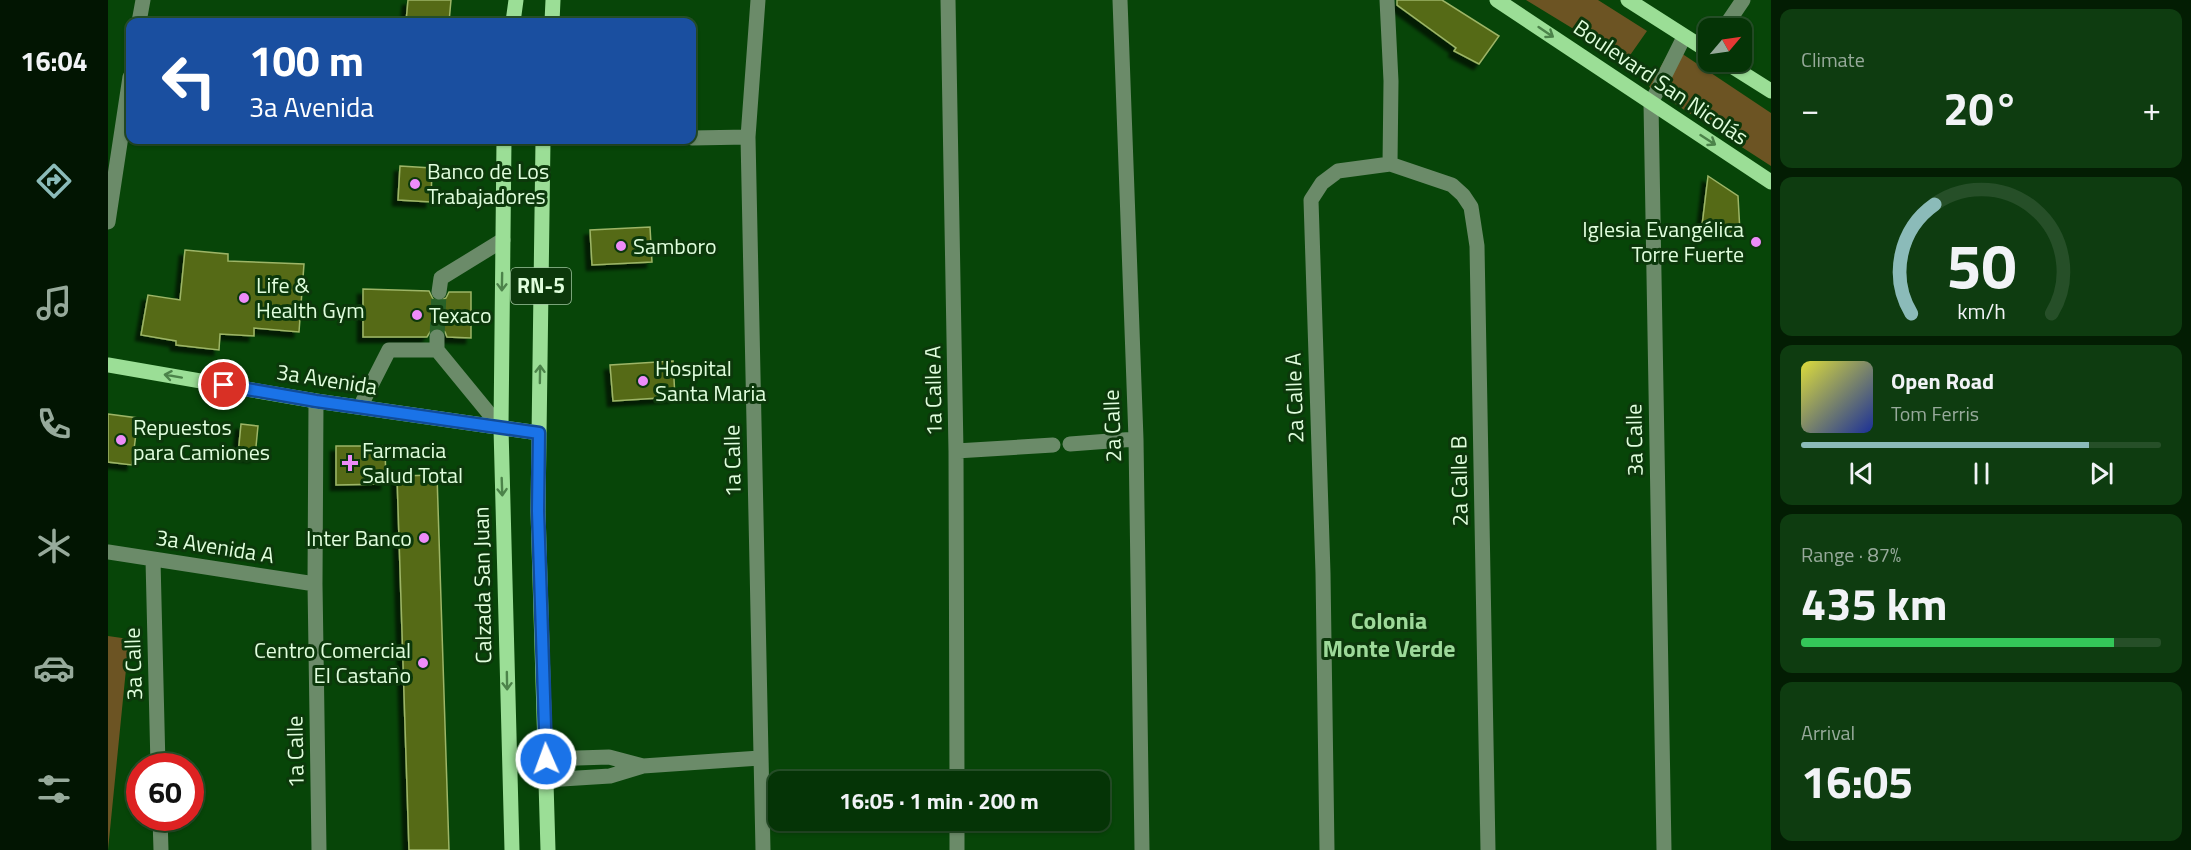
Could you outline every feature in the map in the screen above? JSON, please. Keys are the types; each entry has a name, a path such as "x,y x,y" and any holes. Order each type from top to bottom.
{"main road":[{"path":"514,18 516,0"},
{"path":"552,18 553,0"},
{"name":"Boulevard San Nicolás","path":"1497,0 1771,182"},
{"path":"1628,0 1698,45"},
{"path":"1740,72 1771,92"},
{"name":"Calzada San Juan","path":"504,144 501,428 512,850"},
{"name":"RN-5","path":"543,144 538,511 548,850"},
{"name":"3a Avenida","path":"108,365 316,401 539,433"}],"street":[{"path":"140,18 143,0"},
{"name":"1a Calle","path":"758,0 748,137 763,850"},
{"name":"1a Calle A","path":"948,0 956,451 957,771"},
{"name":"2a Calle","path":"1120,0 1136,439 1142,850"},
{"path":"1387,0 1391,81 1390,165"},
{"path":"1731,18 1743,0"},
{"name":"3a Calle","path":"1664,850 1651,103 1684,37"},
{"path":"108,222 126,103"},
{"path":"696,138 748,137"},
{"name":"2a Calle A","path":"1327,850 1323,573 1311,200 1322,183 1338,171 1390,165"},
{"name":"2a Calle B","path":"1390,165 1452,185 1463,195 1471,207 1477,246 1488,850"},
{"path":"439,292 441,278 503,240"},
{"path":"360,407 389,351 437,344 501,428"},
{"name":"1a Calle","path":"316,401 315,584 319,850"},
{"path":"1070,444 1136,439"},
{"path":"956,451 1053,445"},
{"name":"3a Avenida A","path":"108,552 315,584"},
{"name":"3a Calle","path":"153,560 158,753"},
{"path":"546,759 609,757 643,766"},
{"path":"546,780 610,776 643,766 760,758"},
{"path":"160,831 161,850"},
{"path":"957,831 957,850"}],"shaded area":[{"path":"1526,0 1598,0 1647,31 1626,61"},
{"path":"1672,47 1698,64 1698,72 1710,72 1771,113 1771,166 1649,87"},
{"path":"108,636 129,639 108,850"}],"building":[{"path":"408,0 451,0 449,18 406,18"},
{"path":"1397,0 1442,0 1499,36 1479,64 1454,51 1456,48 1397,5"},
{"name":"Banco de Los Trabajadores","path":"400,166 432,168 431,202 398,200"},
{"path":"1708,176 1738,196 1740,232 1701,234"},
{"name":"Samboro","path":"650,227 652,262 592,265 590,230"},
{"path":"185,250 228,254 228,261 304,264 299,332 254,328 254,336 220,334 219,350 176,345 176,341 141,335 148,295 180,300"},
{"name":"Texaco","path":"363,289 429,291 433,299 438,302 446,298 449,292 471,292 471,338 447,337 445,332 438,327 432,329 427,337 363,337"},
{"name":"Hospital Santa Maria","path":"673,361 675,397 613,401 610,365"},
{"name":"Repuestos para Camiones","path":"108,414 138,418 132,465 108,462"},
{"path":"241,424 258,426 255,457 238,455"},
{"path":"336,446 385,446 386,484 336,485"},
{"name":"Centro Comercial El Castaño","path":"437,475 449,850 409,850 397,476"}],"tunnel":[{"path":"437,337 439,292"}],"place":[{"name":"Banco de Los Trabajadores","path":"415,184"},
{"name":"Iglesia Evangélica Torre Fuerte","path":"1756,242"},
{"name":"Samboro","path":"621,246"},
{"name":"Life & Health Gym","path":"244,298"},
{"name":"Texaco","path":"417,315"},
{"name":"Hospital Santa Maria","path":"643,381"},
{"name":"Repuestos para Camiones","path":"121,440"},
{"name":"Farmacia Salud Total","path":"350,463"},
{"name":"Inter Banco","path":"424,538"},
{"name":"Centro Comercial El Castaño","path":"423,663"}],"district":[{"name":"Colonia Monte Verde","path":"1389,635"}],"route":[{"path":"224,385 316,401 539,433 538,511 546,759"}]}
